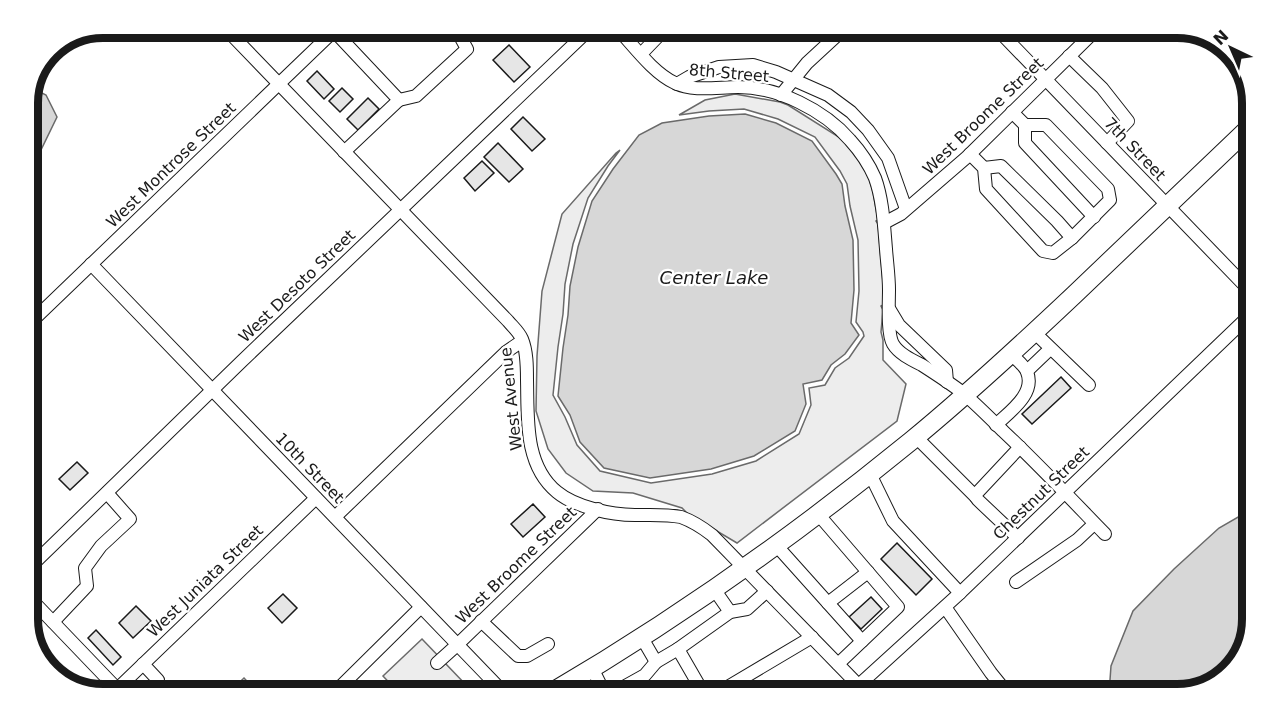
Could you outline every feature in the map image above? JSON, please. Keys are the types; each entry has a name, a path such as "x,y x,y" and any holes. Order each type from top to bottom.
{"highway":[{"path":"568,684 642,638 744,568 818,514 916,437 1011,354 1241,135"}],"street":[{"name":"West Avenue","path":"234,37 518,333 522,341 527,372 528,427 532,448 536,462 548,484 569,500 598,509 621,514 679,517 704,528 858,684"},
{"name":"West Montrose Street","path":"38,315 328,37"},
{"path":"343,37 399,100"},
{"path":"344,152 399,100 416,96 467,49 461,37"},
{"name":"West Desoto Street","path":"38,560 582,37"},
{"name":"8th Street","path":"625,37 666,78 677,84 705,88 743,87 764,90 806,106 824,116 850,140 864,157 879,191 889,284 890,335 893,344 903,354 965,395 1020,447 1105,534"},
{"path":"641,54 657,37"},
{"path":"781,96 807,63 835,37"},
{"name":"7th Street","path":"1005,37 1241,282"},
{"name":"West Broome Street","path":"884,223 901,214 970,154 1089,37"},
{"path":"1069,56 1102,88 1128,121 1107,143"},
{"path":"677,84 689,77 719,67 753,65 776,72 828,95 851,112 868,130 888,158 906,209"},
{"path":"970,154 984,168 986,189 1043,251 1053,253 1072,238 1110,200 1108,189 1046,125 1025,125 1012,112"},
{"path":"1025,125 1025,143 1094,216"},
{"path":"984,168 1001,166 1072,238"},
{"name":"10th Street","path":"91,264 495,684"},
{"name":"8th Street","path":"889,309 899,325 946,370 947,382"},
{"name":"Chestnut Street","path":"868,684 945,607 1241,323"},
{"path":"1034,332 1089,385"},
{"path":"335,517 506,352 522,341"},
{"path":"1027,371 1050,349"},
{"path":"996,424 1018,404 1029,384 1027,371 1011,354"},
{"path":"916,437 1018,538"},
{"path":"976,497 977,493 1020,447"},
{"path":"870,474 893,522 960,593"},
{"path":"53,622 87,586 85,568 101,546 130,519 107,494"},
{"name":"West Juniata Street","path":"124,684 316,498"},
{"name":"West Broome Street","path":"437,663 598,509"},
{"path":"818,514 898,607 838,664"},
{"path":"1016,582 1077,540 1094,524"},
{"path":"776,545 862,641"},
{"path":"828,603 868,572"},
{"path":"714,589 730,612"},
{"path":"629,684 645,675 656,662 730,612 747,609 766,591"},
{"path":"38,607 110,684"},
{"path":"945,607 1000,684"},
{"path":"343,684 421,608"},
{"path":"481,621 518,656 527,656 548,644"},
{"path":"733,684 812,637"},
{"path":"642,638 656,662"},
{"path":"678,649 698,684"},
{"path":"143,664 158,680 154,684"},
{"path":"592,668 600,684"}],"shaded area":[{"path":"735,94 788,105 842,139 859,160 869,178 878,220 876,221 883,283 881,332 883,360 906,384 897,421 737,543 688,514 682,508 633,493 593,491 566,473 548,449 536,411 542,291 562,214 620,150 588,198 573,244 565,284 553,395 577,445 600,471 651,483 712,474 756,461 799,434 811,405 809,388 825,385 835,368 849,358 864,336 856,322 859,291 858,240 847,184 815,137 778,119 744,109 679,115 705,100"},
{"path":"422,639 465,684 391,684 383,676"},
{"path":"244,678 250,684 238,684"}],"water":[{"path":"39,92 46,95 57,117 38,156"},
{"name":"Center Lake","path":"745,114 776,123 812,141 842,184 853,240 854,290 851,323 859,335 845,354 831,365 822,380 803,384 806,404 795,431 754,456 711,469 650,478 604,468 580,442 570,415 558,396 570,286 578,247 592,201 639,135 662,123 709,116"},
{"path":"1242,515 1242,619 1237,644 1233,651 1223,665 1202,679 1177,684 1110,684 1111,666 1133,611 1219,528"}],"building":[{"path":"509,45 530,67 514,82 493,60"},
{"path":"317,71 334,89 324,99 307,81"},
{"path":"342,88 353,99 340,112 329,101"},
{"path":"368,98 379,109 358,130 347,119"},
{"path":"523,117 545,139 532,151 511,129"},
{"path":"498,143 523,169 509,182 484,157"},
{"path":"482,161 494,173 475,191 464,178"},
{"path":"1061,377 1071,388 1032,424 1022,414"},
{"path":"77,462 88,473 70,490 59,479"},
{"path":"533,504 545,517 523,537 511,524"},
{"path":"897,543 932,579 916,595 881,559"},
{"path":"283,594 297,608 282,623 268,608"},
{"path":"871,597 882,609 861,629 849,617"},
{"path":"136,606 151,621 133,638 119,623"},
{"path":"96,630 121,657 113,665 88,638"}]}
